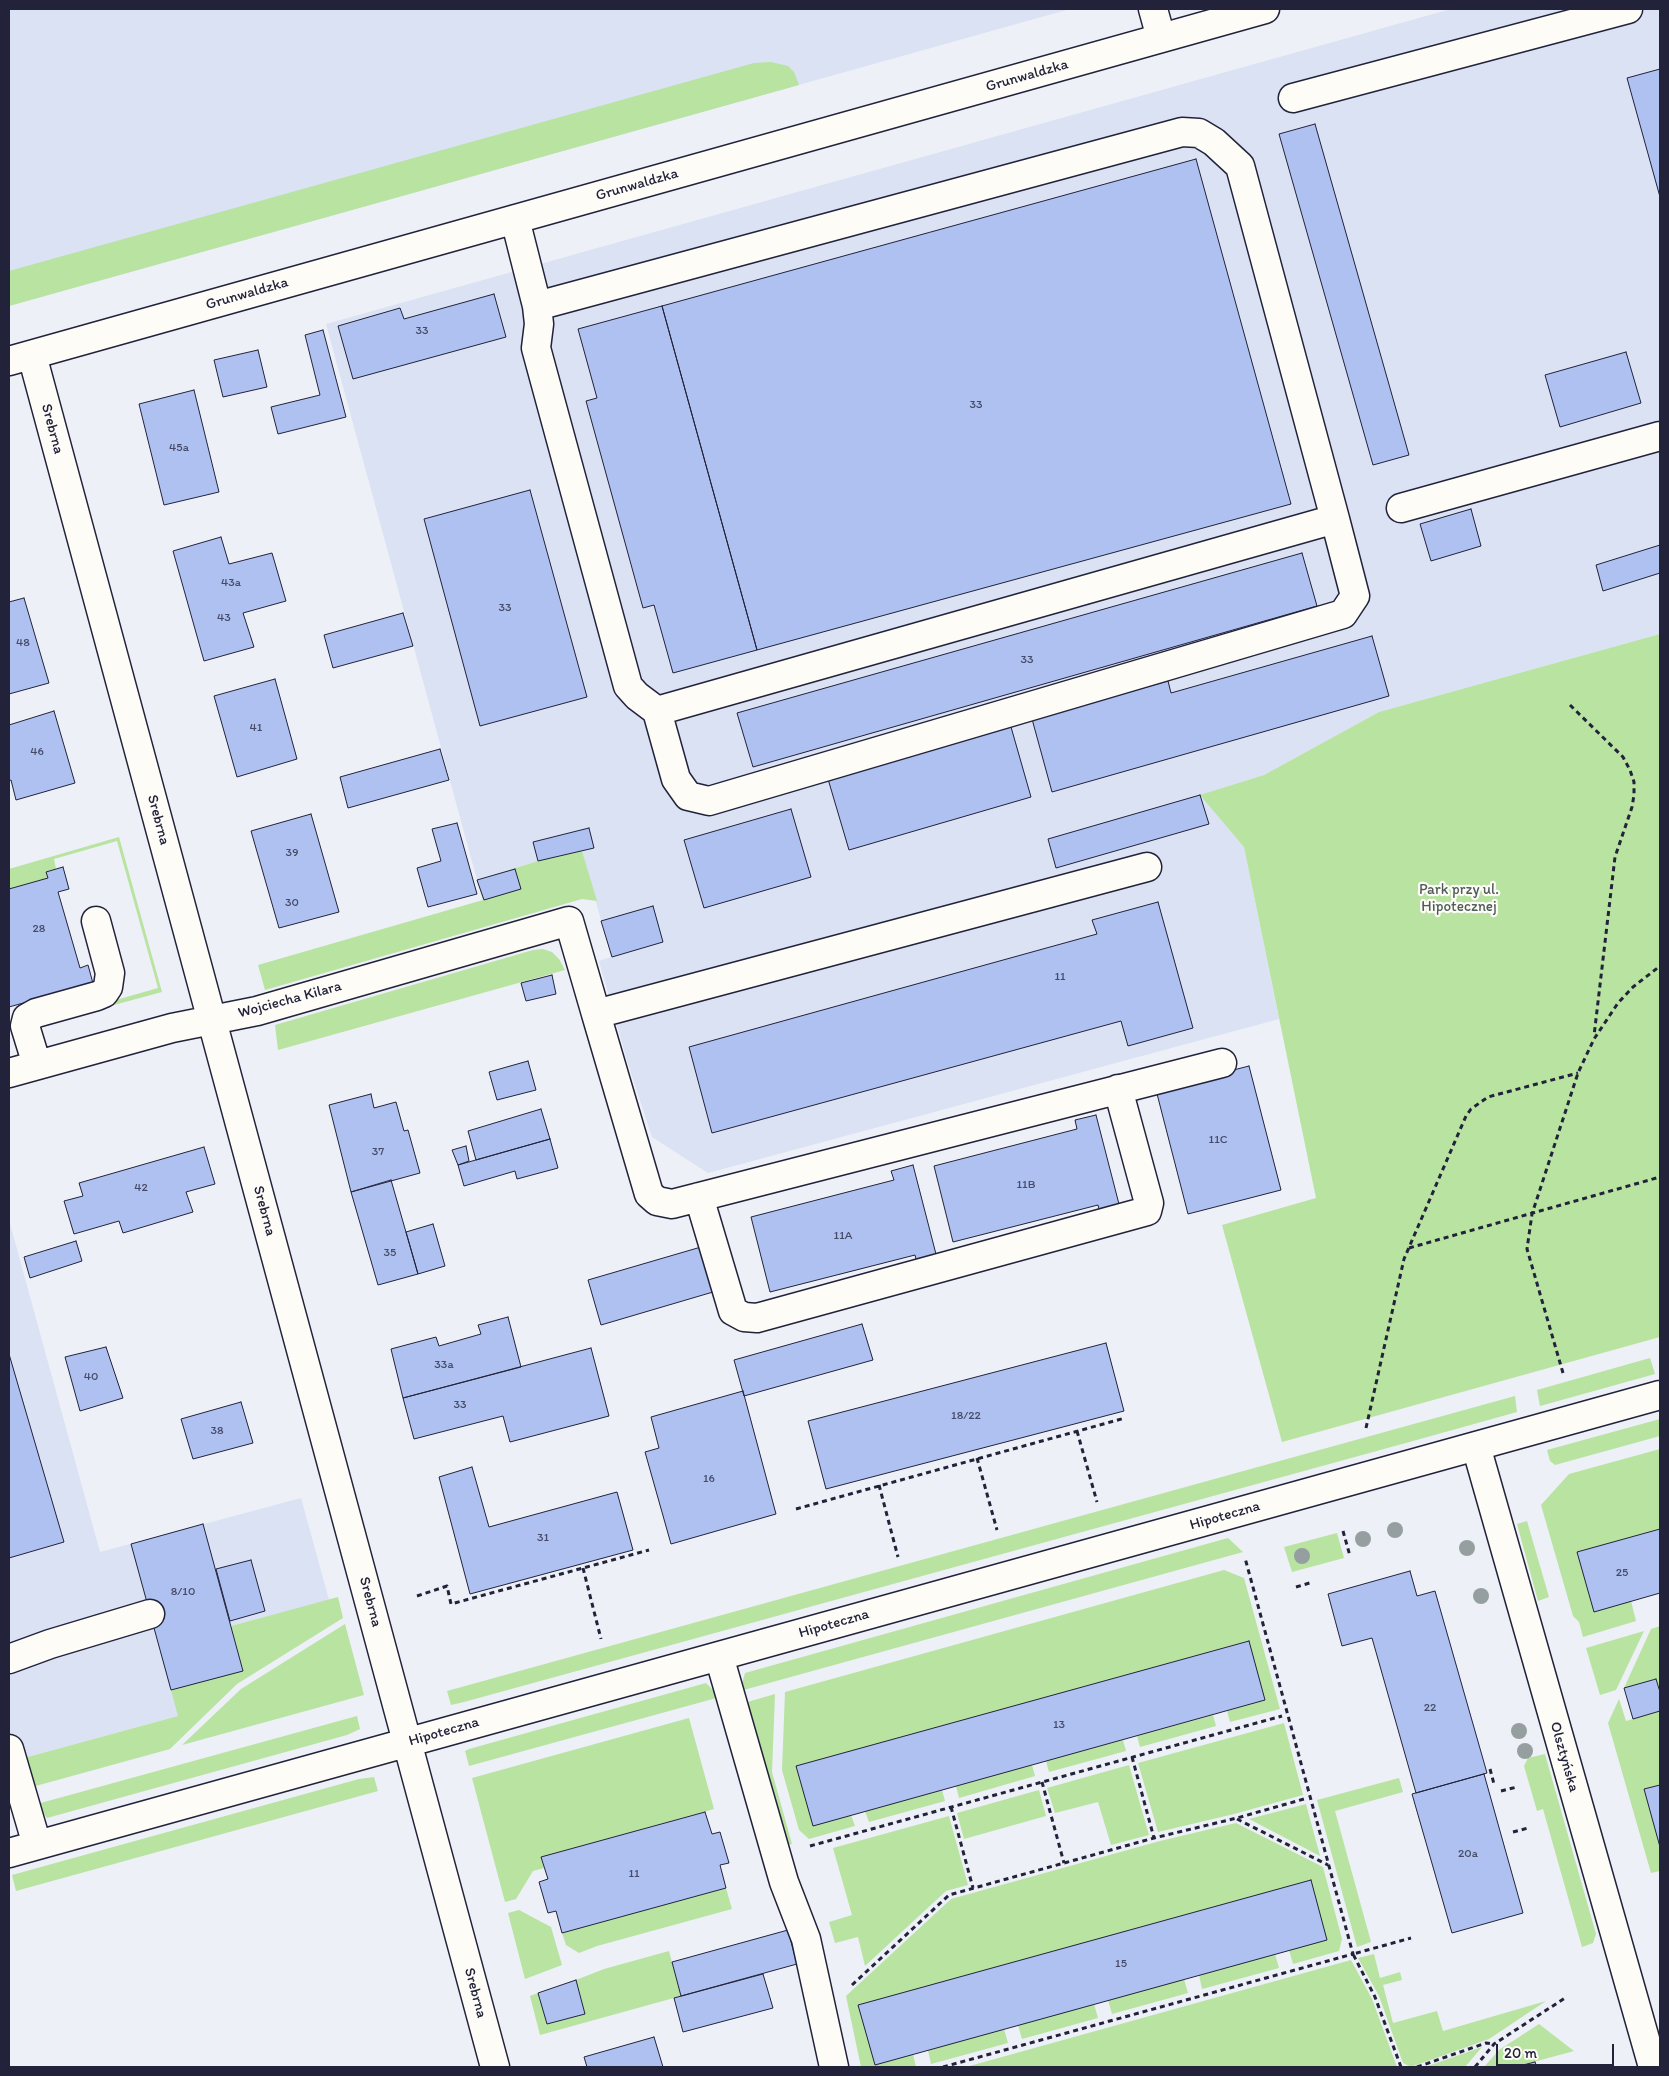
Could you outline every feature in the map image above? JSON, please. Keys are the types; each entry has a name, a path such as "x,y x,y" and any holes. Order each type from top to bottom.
{"street":[{"path":"1153,9 1161,38"},
{"name":"Grunwaldzka","path":"20,358 1264,9"},
{"path":"1293,98 1628,9"},
{"path":"515,219 540,324 536,348 628,686 637,696 657,711 676,779 688,796 709,801 1343,614 1355,596 1240,166 1214,142 1199,134 1182,132 537,306"},
{"name":"Srebrna","path":"20,358 212,1019 495,2067"},
{"path":"1401,508 1660,436"},
{"path":"657,711 1335,519"},
{"path":"1146,867 596,1014 649,1194 657,1201 672,1204 1222,1063"},
{"path":"37,1065 25,1026 27,1018 36,1013 97,996 107,990 110,984 110,973 96,921"},
{"name":"Wojciecha Kilara","path":"9,1073 172,1028 257,1011 569,921 596,1014"},
{"path":"699,1197 733,1311 744,1317 757,1318 1147,1211 1149,1203 1118,1089"},
{"name":"Hipoteczna","path":"9,1853 1660,1395"},
{"name":"Olsztyńska","path":"1476,1446 1653,2067"},
{"path":"9,1659 50,1644 150,1614"},
{"path":"719,1656 784,1882 806,1939 834,2067"},
{"path":"9,1749 37,1845"}],"path":[{"path":"1570,705 1623,757 1634,782 1632,807 1615,857 1594,1039"},
{"path":"1563,1373 1528,1249 1532,1214 1578,1073 1594,1039 1618,1003 1633,987 1660,966"},
{"path":"1366,1428 1408,1248 1471,1109 1488,1097 1578,1073"},
{"path":"1408,1248 1660,1178"},
{"path":"796,1509 1125,1418"},
{"path":"1076,1431 1097,1502"},
{"path":"977,1458 997,1530"},
{"path":"880,1486 898,1557"},
{"path":"1342,1531 1350,1556"},
{"path":"417,1596 447,1586 451,1604 649,1550"},
{"path":"1245,1558 1353,1954 1375,1997 1401,2067"},
{"path":"583,1568 601,1639"},
{"path":"1296,1586 1313,1582"},
{"path":"807,1847 1282,1716"},
{"path":"1132,1757 1154,1838"},
{"path":"1490,1769 1494,1784"},
{"path":"1042,1782 1064,1863"},
{"path":"1501,1791 1517,1787"},
{"path":"849,1987 949,1895 1154,1838 1304,1799"},
{"path":"951,1807 973,1888"},
{"path":"1236,1818 1328,1865"},
{"path":"1513,1832 1528,1828"},
{"path":"943,2067 1411,1938"},
{"path":"1475,2067 1494,2044 1565,1998"},
{"path":"1416,2067 1486,2043 1494,2044"}],"shaded area":[{"path":"9,9 1070,9 9,306"},
{"path":"1451,9 1660,9 1660,634 1379,712 1264,775 1201,795 1244,847 1279,1019 708,1173 652,1137 628,1064 599,961 611,957 582,851 538,861 477,880 326,324"},
{"path":"9,1220 100,1552 301,1498 329,1600 231,1626 243,1671 178,1716 9,1762"}],"green space":[{"path":"771,62 788,66 794,72 799,85 9,306 9,271 754,63"},
{"name":"Park przy ul. Hipotecznej","path":"1660,634 1660,1337 1282,1442 1222,1225 1316,1198 1244,847 1200,795 1264,775 1379,712"},
{"path":"119,837 162,992 62,1019 60,1016 158,988 117,841 54,859 56,869 46,872 48,878 9,889 9,869"},
{"path":"582,851 597,901 582,899 265,990 258,965 483,900 477,880 538,861"},
{"path":"543,949 552,952 559,959 565,970 278,1050 275,1025 533,950"},
{"path":"1650,1358 1655,1374 1540,1406 1537,1390"},
{"path":"1515,1396 1517,1412 1413,1441 464,1702 451,1705 447,1691"},
{"path":"1660,1419 1660,1436 1555,1465 1550,1461 1547,1450"},
{"path":"1660,1449 1660,1529 1578,1552 1631,1601 1636,1621 1583,1637 1579,1622 1573,1616 1541,1505 1569,1474"},
{"path":"1527,1521 1549,1597 1538,1601 1517,1524"},
{"path":"1337,1533 1344,1558 1292,1572 1284,1547"},
{"path":"1228,1538 1243,1552 740,1691 745,1673"},
{"path":"1224,1570 1244,1578 1280,1709 1230,1722 1227,1711 1265,1700 1248,1641 797,1766 851,1815 855,1826 809,1839 799,1830 782,1770 785,1692"},
{"path":"338,1597 343,1618 237,1684 170,1749 32,1787 24,1758 178,1716 171,1690 243,1670 231,1626"},
{"path":"345,1624 364,1695 182,1745 241,1689"},
{"path":"1660,1626 1660,1692 1656,1679 1624,1688 1651,1629"},
{"path":"1644,1631 1616,1690 1600,1695 1586,1648"},
{"path":"706,1683 720,1697 469,1766 465,1751 469,1749"},
{"path":"775,1694 772,1772 792,1844 784,1846 744,1703"},
{"path":"1619,1699 1626,1721 1660,1711 1660,1785 1645,1790 1660,1847 1660,1871 1651,1873 1608,1723"},
{"path":"1213,1715 1216,1726 1140,1747 1137,1736"},
{"path":"357,1716 360,1729 347,1735 47,1818 37,1804"},
{"path":"689,1718 714,1809 541,1857 544,1868 533,1871 516,1899 505,1902 472,1778"},
{"path":"1284,1723 1303,1795 1158,1832 1138,1763"},
{"path":"1123,1740 1126,1751 1049,1772 1046,1761"},
{"path":"1545,1754 1596,1934 1593,1943 1582,1947 1543,1809 1537,1811 1524,1766 1528,1758"},
{"path":"1032,1765 1035,1776 959,1798 956,1786"},
{"path":"1129,1765 1149,1835 1111,1845 1098,1802 1055,1813 1047,1788"},
{"path":"374,1777 378,1791 16,1891 12,1875 359,1779"},
{"path":"1399,1778 1403,1792 1335,1811 1371,1942 1357,1947 1317,1800"},
{"path":"942,1790 945,1801 869,1822 865,1811"},
{"path":"1039,1790 1046,1816 964,1839 957,1813"},
{"path":"1306,1804 1320,1856 1249,1819"},
{"path":"949,1816 968,1885 946,1891 865,1966 858,1937 835,1943 829,1922 852,1915 833,1848"},
{"path":"1236,1823 1323,1867 1342,1939 1339,1951 1293,1964 1289,1950 1311,1880 859,2005 913,2054 916,2067 861,2067 846,1996 951,1899 1160,1841"},
{"path":"726,1888 732,1909 597,1946 579,1953 566,1945 562,1933"},
{"path":"519,1910 551,1927 562,1965 525,1979 508,1913"},
{"path":"669,1951 681,1996 540,2035 530,1996 538,1993 547,2024 585,2014 576,1980 604,1969"},
{"path":"1275,1954 1279,1968 1202,1989 1199,1975"},
{"path":"1374,1954 1380,1978 1400,1972 1402,1980 1383,1985 1393,2023 1437,2011 1443,2031 1546,2001 1489,2039 1411,2067 1403,2063 1379,1996 1358,1958"},
{"path":"1351,1960 1372,1999 1397,2067 966,2067"},
{"path":"1184,1979 1188,1993 1112,2014 1108,2000"},
{"path":"1094,2004 1098,2018 1022,2039 1018,2025"},
{"path":"1539,2024 1574,2051 1515,2067 1484,2067 1499,2050"},
{"path":"1004,2029 1008,2043 931,2064 928,2050"},
{"path":"1482,2047 1465,2067 1425,2067"}],"building":[{"path":"1660,69 1660,197 1627,78"},
{"path":"1315,124 1409,455 1373,465 1279,134"},
{"path":"1196,159 1291,504 757,650 662,306"},
{"path":"494,294 506,337 353,379 338,326 400,308 404,319"},
{"path":"662,306 757,650 673,673 654,605 643,608 586,401 597,398 578,329"},
{"path":"323,330 346,417 278,434 271,407 320,395 305,335"},
{"path":"258,350 267,387 223,397 214,360"},
{"path":"1626,352 1641,403 1560,427 1545,375"},
{"path":"194,390 219,492 164,505 139,404"},
{"path":"530,490 587,697 480,726 424,519"},
{"path":"1471,509 1481,546 1431,561 1420,524"},
{"path":"221,537 229,564 272,553 286,601 243,613 254,647 204,661 173,551"},
{"path":"1660,545 1660,573 1603,591 1596,565"},
{"path":"1302,553 1317,606 753,767 737,713"},
{"path":"24,598 49,683 9,694 9,602"},
{"path":"403,613 413,646 333,668 324,635"},
{"path":"1372,636 1389,696 1052,792 1032,719 1168,681 1171,693"},
{"path":"275,679 297,759 237,777 214,696"},
{"path":"54,711 75,783 16,800 11,780 9,781 9,725"},
{"path":"1011,727 1031,797 849,850 828,779"},
{"path":"440,749 449,780 348,808 340,777"},
{"path":"1200,795 1209,824 1056,868 1048,839"},
{"path":"791,809 811,877 704,908 684,840"},
{"path":"311,814 339,912 279,928 251,831"},
{"path":"457,823 477,894 428,907 417,868 441,861 432,829"},
{"path":"589,828 594,848 538,861 533,842"},
{"path":"63,867 69,889 58,892 80,968 88,965 94,987 77,988 9,1007 9,889 48,878 46,872"},
{"path":"515,869 521,889 484,900 477,880"},
{"path":"1158,902 1193,1028 1128,1046 1121,1021 712,1133 689,1047 1097,934 1092,920"},
{"path":"653,906 663,942 612,957 601,921"},
{"path":"552,975 556,994 526,1001 521,983"},
{"path":"528,1061 536,1090 497,1100 489,1072"},
{"path":"1249,1066 1281,1190 1188,1214 1156,1090"},
{"path":"371,1094 374,1108 396,1102 404,1131 408,1130 420,1173 351,1192 329,1105"},
{"path":"541,1109 550,1139 476,1160 468,1131"},
{"path":"1096,1115 1120,1208 1100,1213 1098,1205 953,1242 934,1166 1077,1129 1075,1120"},
{"path":"550,1139 558,1168 517,1179 515,1171 464,1186 458,1165"},
{"path":"466,1146 469,1161 458,1165 452,1150"},
{"path":"204,1147 215,1184 186,1192 193,1212 123,1233 119,1221 74,1234 64,1201 83,1196 79,1183"},
{"path":"913,1165 937,1258 917,1263 915,1255 770,1292 751,1217 894,1180 891,1171"},
{"path":"391,1180 418,1274 378,1285 351,1192"},
{"path":"433,1224 445,1266 418,1274 406,1232"},
{"path":"76,1241 82,1261 30,1278 24,1257"},
{"path":"701,1247 713,1292 601,1325 588,1280"},
{"path":"508,1317 521,1367 403,1398 391,1349 436,1337 439,1346 481,1334 478,1325"},
{"path":"862,1324 873,1360 744,1396 734,1360"},
{"path":"1106,1343 1124,1411 826,1489 808,1421"},
{"path":"106,1347 123,1398 80,1411 65,1357"},
{"path":"591,1348 609,1416 510,1442 503,1416 414,1439 403,1398"},
{"path":"9,1354 64,1542 9,1558"},
{"path":"743,1391 776,1514 671,1544 645,1452 659,1448 651,1417"},
{"path":"241,1402 253,1443 193,1459 181,1419"},
{"path":"472,1467 489,1527 617,1492 633,1550 470,1594 439,1477"},
{"path":"203,1524 243,1671 171,1690 131,1544"},
{"path":"1660,1529 1660,1593 1594,1612 1577,1552"},
{"path":"251,1560 265,1611 230,1621 216,1569"},
{"path":"1410,1571 1417,1596 1435,1591 1487,1773 1416,1793 1372,1638 1342,1646 1328,1594"},
{"path":"1249,1641 1265,1700 813,1826 796,1766"},
{"path":"1656,1679 1660,1692 1660,1711 1633,1719 1624,1688"},
{"path":"1484,1774 1523,1913 1452,1933 1412,1794"},
{"path":"1660,1785 1660,1847 1644,1789"},
{"path":"705,1812 712,1834 720,1832 729,1863 720,1865 726,1888 562,1933 556,1911 548,1913 539,1882 548,1879 541,1857"},
{"path":"1311,1880 1327,1940 875,2065 858,2005"},
{"path":"788,1930 797,1964 681,1996 672,1962"},
{"path":"763,1974 773,2008 683,2032 674,1998"},
{"path":"576,1980 585,2014 547,2024 538,1993"},
{"path":"654,2037 663,2067 587,2067 584,2057"},
{"path":"1535,2062 1537,2067 1515,2067"}]}
